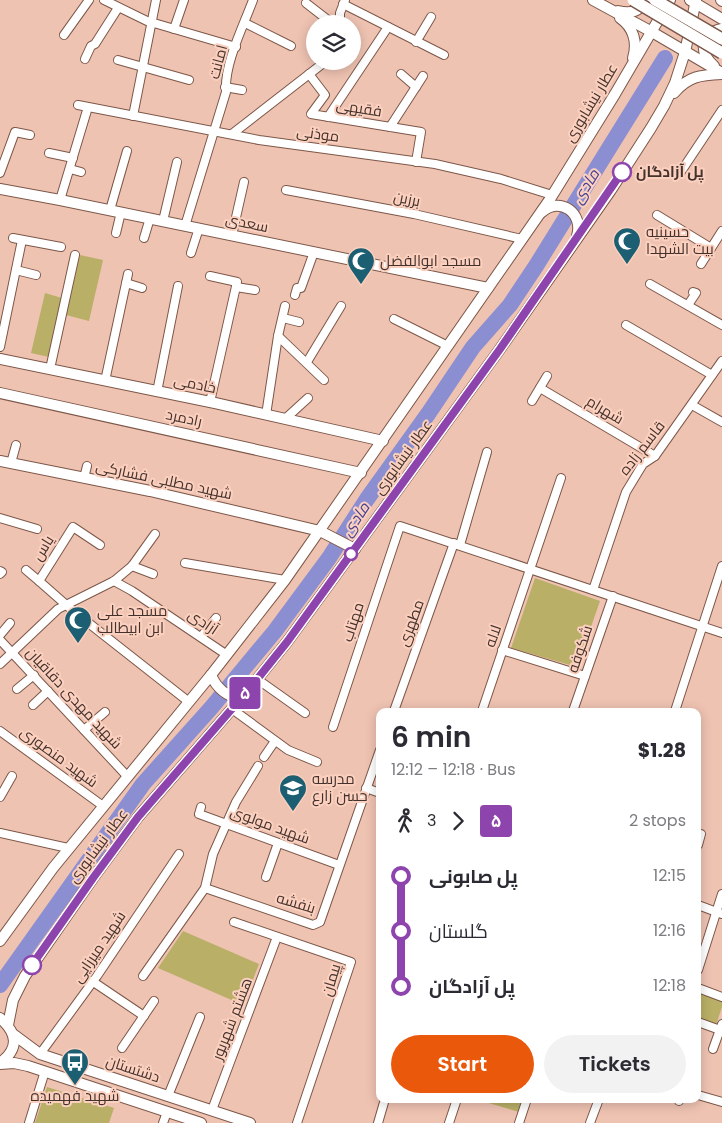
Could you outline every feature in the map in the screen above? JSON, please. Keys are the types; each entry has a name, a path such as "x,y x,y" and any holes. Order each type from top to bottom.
{"main road":[{"path":"633,0 722,53"},
{"path":"597,2 621,12 633,13 641,8 646,0"},
{"path":"655,0 722,39"},
{"name":"عطار نیشابوری","path":"0,942 68,848 188,702 212,679 227,655 285,580 539,215 670,0"},
{"path":"693,1 722,19"},
{"name":"عطار نیشابوری","path":"0,1063 12,1051 14,1043 10,1029 13,1000 24,976 87,885 178,768 232,708 237,698 257,679 287,642 500,349 611,190 664,106 675,83 685,52 693,1"},
{"path":"597,2 722,73"},
{"path":"597,2 625,22 635,37 635,52 629,69"},
{"path":"722,28 713,31 705,38 703,48 707,60 722,73"},
{"path":"664,106 681,84 692,78 722,73"},
{"name":"سعدی","path":"0,189 121,212 488,288"},
{"path":"539,215 546,208 555,206 565,207 573,212 578,220 579,230 576,239"},
{"name":"خادمی","path":"0,359 210,402 383,441"},
{"name":"رادمرد","path":"0,393 361,473"},
{"name":"شهید مطلبی فشارکی","path":"0,461 320,530 355,549"},
{"path":"212,679 219,689 237,698"},
{"name":"دشتستان","path":"0,1018 40,1054 250,1123"},
{"name":"دشتستان","path":"0,1063 14,1063 45,1071 201,1123"}],"street":[{"path":"64,35 89,0"},
{"path":"104,0 152,22 236,47"},
{"path":"133,116 156,0"},
{"path":"174,29 184,0"},
{"name":"امانت","path":"186,226 226,92 228,67 253,0"},
{"path":"340,15 344,2 444,56"},
{"path":"306,3 321,15"},
{"path":"85,59 91,46 95,44 118,8"},
{"path":"416,42 431,16"},
{"path":"245,23 291,46"},
{"path":"328,117 388,27"},
{"path":"118,60 189,80"},
{"path":"232,134 315,70"},
{"name":"فقیهی","path":"310,74 325,95 311,114 421,132 416,162"},
{"path":"401,74 416,87"},
{"path":"390,127 423,76"},
{"path":"225,87 242,90"},
{"name":"موذنی","path":"78,105 259,140 416,162 501,179 552,195"},
{"path":"60,200 88,107"},
{"path":"680,173 722,110"},
{"path":"0,173 15,132 30,135"},
{"path":"110,210 127,151"},
{"path":"49,153 73,158"},
{"path":"163,221 177,162"},
{"path":"70,169 81,172"},
{"path":"232,235 244,182"},
{"name":"برزین","path":"286,190 414,214 522,239"},
{"path":"116,233 121,212"},
{"path":"656,215 711,248"},
{"path":"144,238 150,218"},
{"path":"191,253 198,228"},
{"path":"701,264 722,232"},
{"path":"14,238 61,247"},
{"path":"0,347 22,240"},
{"path":"295,296 297,288 301,288 314,252"},
{"path":"50,369 75,255"},
{"path":"16,270 36,275"},
{"path":"105,381 128,274"},
{"path":"210,276 237,282 210,402"},
{"path":"126,283 142,288"},
{"path":"650,284 722,325"},
{"path":"157,392 178,286"},
{"path":"236,286 255,290"},
{"path":"688,305 696,293 693,292"},
{"path":"266,415 278,336 285,306"},
{"path":"307,362 341,306"},
{"path":"283,318 299,322"},
{"path":"394,319 448,346"},
{"path":"626,325 712,375"},
{"path":"278,336 324,380"},
{"name":"قاسم زاده","path":"594,590 626,492 643,464 655,456 722,361"},
{"path":"532,401 548,376"},
{"name":"شهرام","path":"540,388 655,456"},
{"path":"285,419 308,398"},
{"path":"692,405 722,422"},
{"path":"11,463 16,445"},
{"path":"487,452 457,544 722,633"},
{"path":"84,478 87,466"},
{"name":"لاله","path":"483,708 560,478"},
{"path":"0,518 37,529"},
{"name":"مهتاب","path":"333,726 400,526 457,544"},
{"name":"یاس","path":"66,606 39,581 73,527 100,545"},
{"path":"0,664 58,609 114,581 132,566 155,534"},
{"name":"مطهری","path":"395,708 457,544"},
{"path":"185,563 285,580"},
{"path":"132,566 153,574"},
{"path":"676,708 722,566"},
{"path":"26,570 39,581"},
{"name":"آزادی","path":"114,581 227,655"},
{"name":"شکوفه","path":"574,708 613,596"},
{"path":"66,606 188,702"},
{"path":"201,638 216,618"},
{"path":"0,635 10,623"},
{"name":"شهید مهدی دقاقیان","path":"0,640 127,776"},
{"path":"502,650 585,676"},
{"path":"17,689 34,676"},
{"path":"257,679 305,713"},
{"path":"33,705 48,691"},
{"path":"232,708 288,750 317,762"},
{"path":"84,730 105,712"},
{"name":"شهید منصوری","path":"0,730 103,806"},
{"path":"264,757 275,741"},
{"path":"339,865 376,761"},
{"path":"143,976 205,888 213,854 236,802 258,766"},
{"path":"0,797 2,787 12,776"},
{"path":"366,788 376,792"},
{"name":"شهید مولوی","path":"201,807 199,814 339,865"},
{"path":"0,833 68,848"},
{"path":"266,877 278,843"},
{"name":"شهید میرزایی","path":"40,1054 92,982 179,854"},
{"name":"بنفشه","path":"205,888 317,924 320,922 339,865"},
{"path":"701,962 719,913 722,894"},
{"path":"701,906 719,913"},
{"name":"پیمان","path":"234,922 351,962 297,1123"},
{"name":"هشتم شهریور","path":"212,1110 277,938"},
{"path":"92,982 144,1016"},
{"path":"701,989 722,997"},
{"path":"122,1048 154,1001"},
{"path":"168,1096 200,1017"},
{"path":"701,1023 721,1027 713,1049"},
{"path":"29,1123 45,1071"},
{"path":"701,1095 722,1102"},
{"path":"378,1123 384,1103"},
{"path":"449,1123 456,1103"},
{"path":"519,1123 526,1103"},
{"path":"590,1123 597,1103"},
{"path":"163,1123 167,1112"}],"shaded area":[{"path":"80,255 103,260 89,321 66,315"},
{"path":"45,293 62,298 49,357 31,353"},
{"path":"535,578 600,601 577,667 511,648"},
{"path":"183,931 259,964 243,1005 158,968"},
{"path":"701,994 722,1001 716,1025 701,1020"},
{"path":"47,1087 114,1108 109,1123 35,1123"},
{"path":"489,1103 522,1103 519,1112"}],"waterway":[{"name":"مادی","path":"0,985 143,784 211,708 275,631 329,558 367,499 473,347 510,305 665,58"}],"bus line":[{"name":"۵","path":"32,965 138,817 178,768 250,688 287,642 500,349 622,172"}],"place":[{"name":"پل آزادگان","path":"622,172"},
{"name":"حسینیه بیت الشهدا","path":"627,265"},
{"name":"مسجد ابوالفضل","path":"361,285"},
{"name":"مسجد علی ابن ابیطالب","path":"78,644"},
{"name":"مدرسه حسن زارع","path":"293,812"},
{"name":"شهید فهمیده","path":"75,1086"}]}
